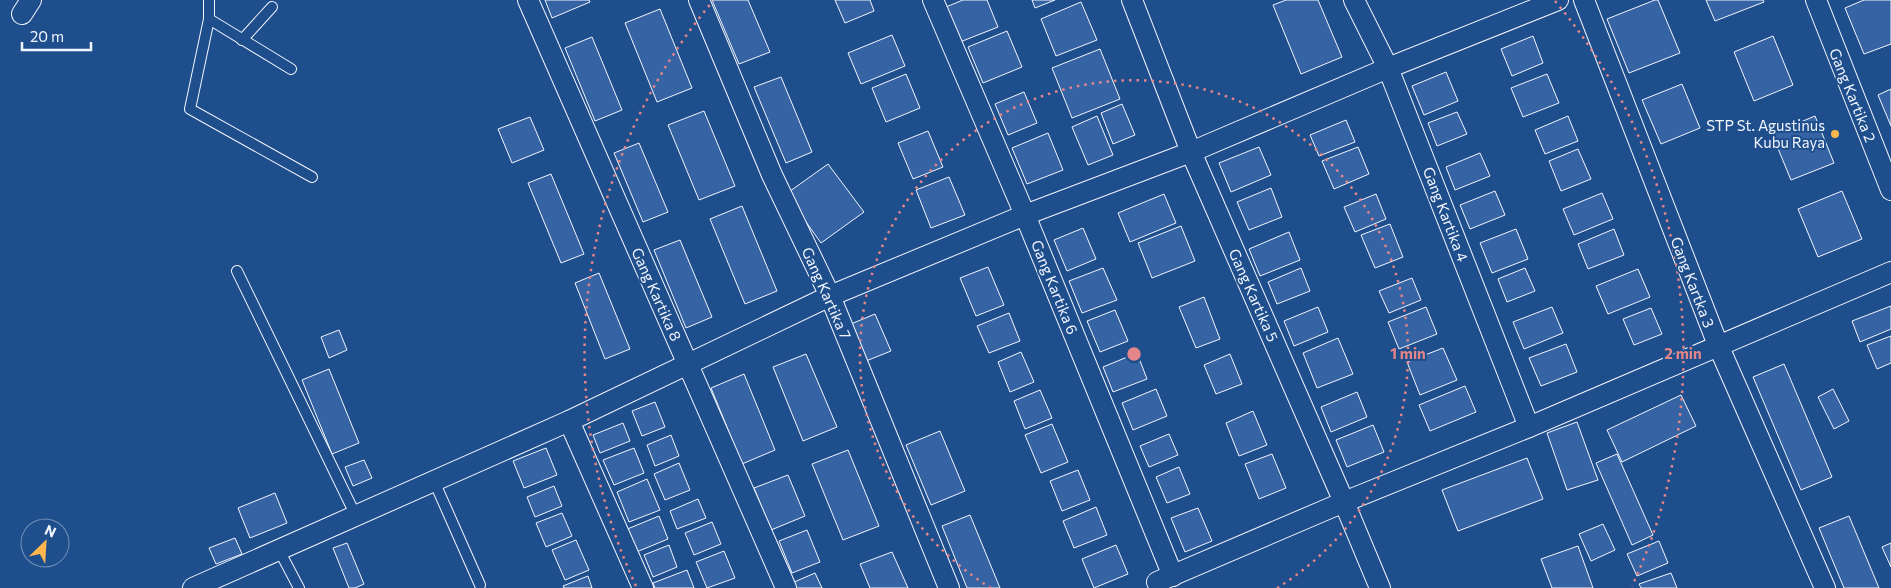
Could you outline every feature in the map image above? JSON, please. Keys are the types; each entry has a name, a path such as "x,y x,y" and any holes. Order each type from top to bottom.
{"street":[{"name":"Gang Kartika 8","path":"528,0 786,588"},
{"name":"Gang Kartika 7","path":"699,0 772,175 830,296 949,588"},
{"name":"Gang Kartika 6","path":"933,0 1025,214 1165,579 1344,502"},
{"name":"Gang Kartika 5","path":"1132,0 1191,152 1380,588"},
{"path":"193,588 569,421 830,296 1025,214 1191,152 1388,68 1558,0"},
{"name":"Gang Kartka 3","path":"1584,0 1718,345 1825,588"},
{"name":"Gang Kartika 2","path":"1816,0 1891,190"},
{"name":"Gang Kartika 4","path":"1355,2 1388,68 1529,427"},
{"path":"1344,502 1529,427 1891,272"},
{"path":"569,421 643,588"}],"lane":[{"path":"210,0 209,20 190,109 312,177"},
{"path":"242,40 272,7"},
{"path":"209,20 291,69"},
{"path":"237,271 356,516"},
{"path":"434,481 480,585"},
{"path":"279,550 298,588"}],"building":[{"path":"545,0 589,0 590,2 552,18"},
{"path":"712,0 748,0 770,52 739,64"},
{"path":"835,0 870,0 874,11 845,23"},
{"path":"963,0 987,0 998,27 960,42 946,7"},
{"path":"1032,0 1055,0 1035,8"},
{"path":"1286,0 1318,0 1342,57 1301,74 1273,5"},
{"path":"1658,0 1680,53 1629,73 1607,19"},
{"path":"1706,0 1763,0 1764,2 1715,21"},
{"path":"1864,0 1891,0 1891,44 1864,54 1845,8"},
{"path":"1081,2 1097,40 1056,56 1041,19"},
{"path":"660,9 692,88 657,102 625,23"},
{"path":"1007,31 1022,67 983,83 968,47"},
{"path":"892,35 905,66 861,84 848,53"},
{"path":"1533,36 1543,63 1512,76 1501,49"},
{"path":"1773,36 1793,85 1754,101 1734,52"},
{"path":"592,37 622,110 595,121 565,48"},
{"path":"1100,49 1120,99 1072,118 1052,68"},
{"path":"1446,72 1458,101 1424,115 1412,86"},
{"path":"906,74 920,108 886,122 872,88"},
{"path":"1547,74 1559,103 1523,117 1511,88"},
{"path":"781,77 812,152 786,163 754,87"},
{"path":"1682,84 1700,128 1661,144 1642,100"},
{"path":"1891,89 1891,126 1878,95"},
{"path":"1024,92 1037,123 1008,135 995,104"},
{"path":"1122,104 1135,135 1113,144 1101,113"},
{"path":"704,111 735,186 699,200 668,125"},
{"path":"1457,112 1467,134 1437,146 1428,123"},
{"path":"1097,116 1113,155 1088,165 1072,127"},
{"path":"1568,116 1578,141 1545,154 1535,130"},
{"path":"1815,116 1834,163 1791,180 1772,134"},
{"path":"530,117 544,150 512,163 498,129"},
{"path":"1346,120 1355,142 1319,156 1310,135"},
{"path":"928,131 943,167 913,179 898,143"},
{"path":"1048,133 1063,170 1027,184 1012,148"},
{"path":"639,143 668,212 643,222 614,153"},
{"path":"1259,147 1271,175 1231,192 1219,163"},
{"path":"1358,147 1369,174 1334,189 1322,161"},
{"path":"1578,149 1591,179 1561,191 1549,161"},
{"path":"1480,153 1490,176 1455,190 1446,167"},
{"path":"828,164 864,212 821,243 786,194"},
{"path":"551,174 584,254 561,263 528,183"},
{"path":"949,177 965,215 931,228 916,190"},
{"path":"1271,188 1282,217 1249,230 1237,202"},
{"path":"1495,191 1505,215 1470,229 1460,205"},
{"path":"1842,191 1862,239 1818,257 1798,209"},
{"path":"1602,193 1613,219 1574,235 1563,209"},
{"path":"1164,194 1176,223 1130,242 1118,213"},
{"path":"1376,194 1386,219 1355,232 1344,207"},
{"path":"742,206 777,291 745,304 710,219"},
{"path":"1390,224 1403,257 1375,268 1361,235"},
{"path":"1181,226 1195,261 1152,278 1138,243"},
{"path":"1083,228 1096,259 1067,271 1054,240"},
{"path":"1516,229 1528,259 1492,273 1480,243"},
{"path":"1614,229 1624,255 1588,269 1578,244"},
{"path":"1289,232 1300,260 1260,276 1249,249"},
{"path":"680,240 712,317 686,328 654,250"},
{"path":"988,267 1004,305 976,316 960,278"},
{"path":"1103,268 1117,300 1082,313 1069,281"},
{"path":"1301,268 1310,291 1277,304 1268,282"},
{"path":"1525,268 1535,291 1507,302 1498,279"},
{"path":"1638,269 1650,297 1608,314 1596,286"},
{"path":"599,273 630,349 605,359 575,283"},
{"path":"1412,278 1421,300 1389,313 1379,291"},
{"path":"1204,297 1220,339 1196,348 1179,307"},
{"path":"1891,306 1891,329 1860,342 1852,321"},
{"path":"1318,307 1328,332 1294,346 1284,321"},
{"path":"1426,307 1437,334 1399,349 1388,322"},
{"path":"1552,307 1563,333 1524,349 1513,322"},
{"path":"1651,308 1662,334 1634,345 1623,319"},
{"path":"1115,310 1128,341 1100,352 1087,321"},
{"path":"1009,313 1020,341 989,353 977,326"},
{"path":"875,314 891,351 866,361 851,324"},
{"path":"339,330 347,350 329,358 321,337"},
{"path":"1891,336 1891,363 1877,369 1867,345"},
{"path":"1338,338 1353,374 1317,388 1303,353"},
{"path":"1566,344 1577,372 1541,386 1529,358"},
{"path":"1443,348 1457,380 1420,395 1407,362"},
{"path":"1021,352 1034,382 1010,392 998,362"},
{"path":"1137,353 1147,379 1113,392 1103,367"},
{"path":"806,354 837,427 803,441 773,367"},
{"path":"1230,354 1242,384 1216,394 1204,365"},
{"path":"1784,364 1832,477 1801,490 1753,377"},
{"path":"329,369 359,443 332,454 302,380"},
{"path":"744,374 775,450 742,464 711,388"},
{"path":"1465,386 1476,412 1430,431 1419,405"},
{"path":"1156,389 1167,416 1133,430 1122,403"},
{"path":"1833,389 1849,421 1834,429 1818,397"},
{"path":"1040,390 1052,418 1025,429 1014,401"},
{"path":"1357,392 1367,417 1331,432 1321,407"},
{"path":"1681,395 1696,426 1622,462 1607,430"},
{"path":"655,402 665,427 642,436 632,411"},
{"path":"1253,411 1267,445 1239,456 1226,423"},
{"path":"1577,422 1598,480 1567,490 1547,433"},
{"path":"623,423 630,441 600,453 593,435"},
{"path":"1052,424 1068,462 1041,473 1025,435"},
{"path":"1373,425 1384,452 1347,467 1336,440"},
{"path":"940,431 965,491 931,505 906,445"},
{"path":"1169,434 1178,455 1149,467 1140,446"},
{"path":"671,435 679,456 655,466 647,445"},
{"path":"546,448 557,475 524,488 513,461"},
{"path":"634,448 644,473 614,485 603,460"},
{"path":"848,450 879,526 843,540 812,464"},
{"path":"1272,454 1286,488 1259,499 1245,464"},
{"path":"1617,454 1653,535 1632,545 1596,463"},
{"path":"1527,458 1543,499 1458,531 1442,490"},
{"path":"364,460 372,478 353,486 345,467"},
{"path":"679,463 690,490 665,500 654,474"},
{"path":"1179,467 1190,494 1167,503 1156,477"},
{"path":"1078,470 1090,500 1062,511 1050,481"},
{"path":"788,475 805,516 771,530 754,488"},
{"path":"647,479 660,510 629,522 617,492"},
{"path":"554,486 562,506 535,517 527,497"},
{"path":"275,493 287,523 250,538 238,508"},
{"path":"698,499 706,518 677,529 670,511"},
{"path":"1096,507 1107,535 1074,548 1063,521"},
{"path":"1198,508 1212,541 1185,552 1171,518"},
{"path":"562,513 572,536 546,547 536,523"},
{"path":"970,515 1000,588 967,588 942,526"},
{"path":"659,516 668,539 634,553 625,530"},
{"path":"1849,516 1879,588 1844,588 1819,528"},
{"path":"712,522 721,544 694,555 685,533"},
{"path":"1603,524 1615,550 1591,561 1579,534"},
{"path":"807,530 820,562 792,573 779,541"},
{"path":"235,538 242,554 216,564 209,548"},
{"path":"576,540 589,570 565,580 552,550"},
{"path":"1659,541 1668,563 1637,576 1627,554"},
{"path":"347,543 364,584 355,588 349,588 333,548"},
{"path":"1891,543 1891,567 1882,547"},
{"path":"669,545 677,567 653,577 644,555"},
{"path":"1116,545 1128,574 1094,588 1082,559"},
{"path":"1578,546 1593,588 1552,588 1541,559"},
{"path":"724,551 735,578 707,588 696,562"},
{"path":"892,552 908,588 870,588 860,564"},
{"path":"687,570 694,588 655,588 653,583"},
{"path":"815,573 822,588 795,588 792,583"},
{"path":"1671,573 1677,588 1641,588 1639,584"},
{"path":"588,576 592,588 564,588 563,586"}],"place":[{"name":"STP St. Agustinus Kubu Raya","path":"1835,134"}]}
